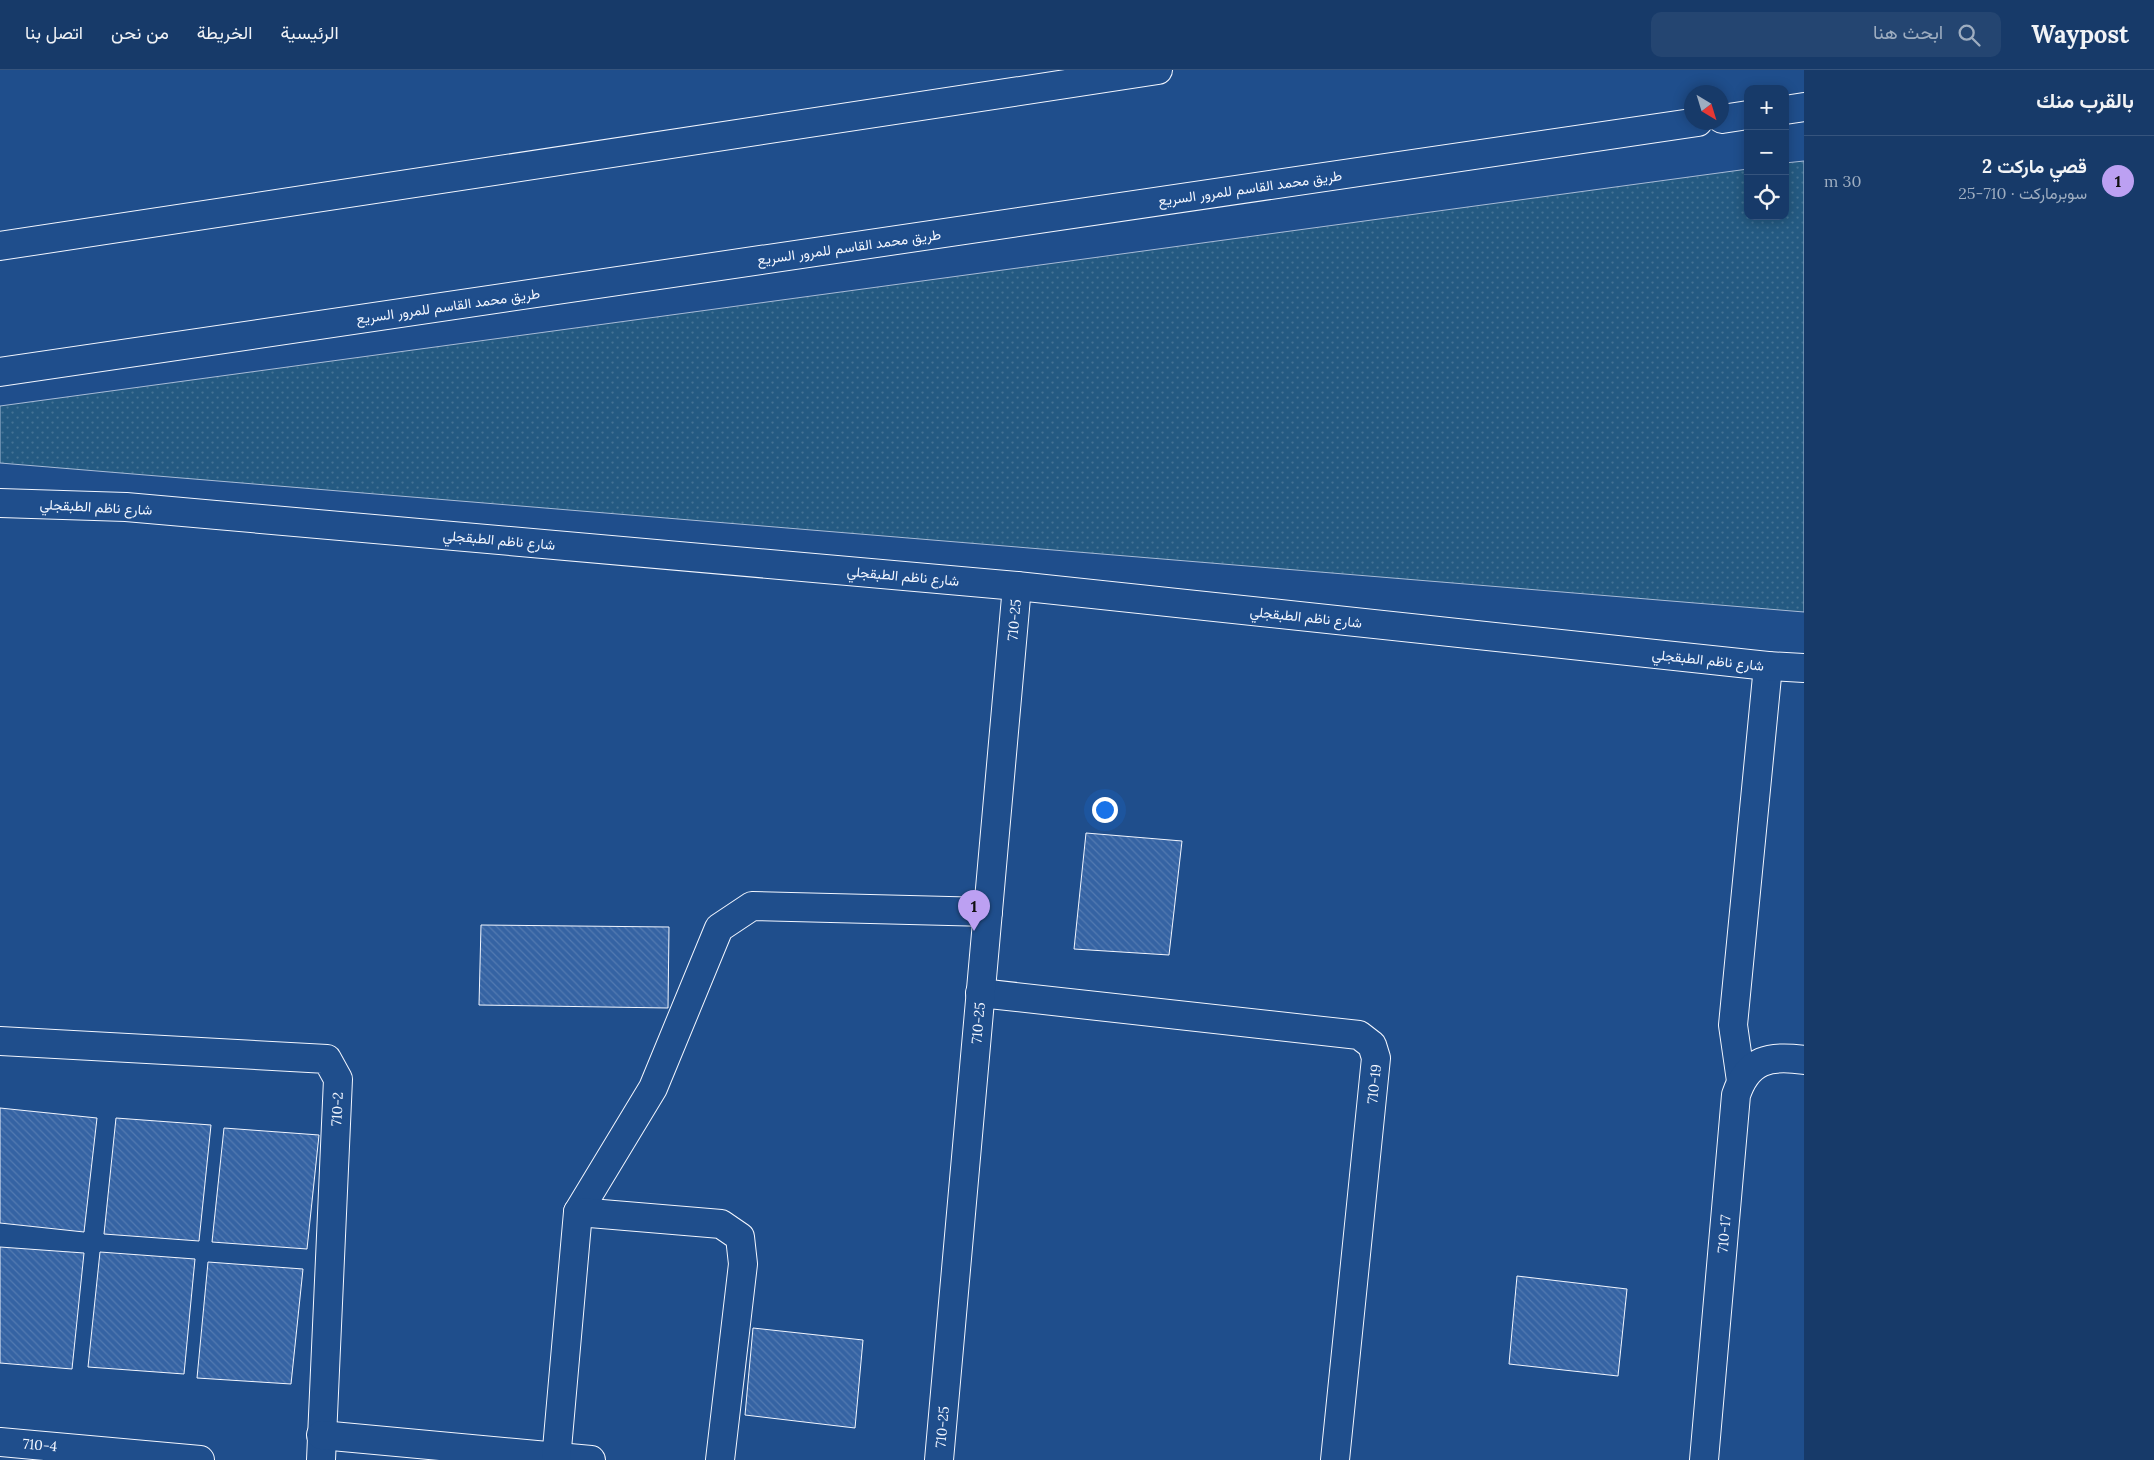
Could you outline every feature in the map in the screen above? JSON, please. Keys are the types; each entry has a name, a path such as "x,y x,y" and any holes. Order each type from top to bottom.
{"main road":[{"path":"0,246 1158,70"},
{"path":"1789,109 1804,107"},
{"path":"1729,118 1744,116"},
{"name":"طريق محمد القاسم للمرور السريع","path":"0,372 1684,124"},
{"name":"شارع ناظم الطبقجلي","path":"0,503 126,507 1016,586 1768,666 1804,668"},
{"name":"710-25","path":"939,1460 1016,586"},
{"path":"1741,1081 1733,1025 1768,666"},
{"path":"556,1458 578,1212 653,1088 719,928 752,906 988,912"},
{"name":"710-19","path":"980,993 1359,1035 1372,1045 1376,1058 1335,1460"},
{"name":"710-2","path":"0,1042 327,1059 338,1078 321,1448"},
{"path":"1741,1081 1761,1061 1776,1058 1804,1060"},
{"name":"710-17","path":"1704,1460 1736,1095 1741,1081"},
{"path":"578,1212 721,1224 740,1237 743,1264 720,1460"},
{"name":"710-4","path":"0,1442 200,1460"},
{"path":"321,1448 591,1460"}],"shaded area":[{"path":"1804,161 1804,612 0,463 0,406 1744,170 1744,220 1789,220 1789,163"}],"building":[{"path":"1086,833 1182,841 1169,955 1074,949"},
{"path":"481,925 669,927 668,1008 479,1005"},
{"path":"0,1108 97,1118 84,1232 0,1223"},
{"path":"116,1118 211,1125 199,1241 104,1234"},
{"path":"224,1128 319,1135 307,1249 212,1242"},
{"path":"0,1247 84,1253 72,1369 0,1363"},
{"path":"100,1252 195,1259 184,1374 88,1367"},
{"path":"208,1262 303,1269 291,1384 197,1378"},
{"path":"1517,1276 1627,1289 1618,1376 1509,1364"},
{"path":"753,1328 863,1340 855,1428 745,1415"}],"place":[{"name":"قصي ماركت 2","path":"974,931"}]}
